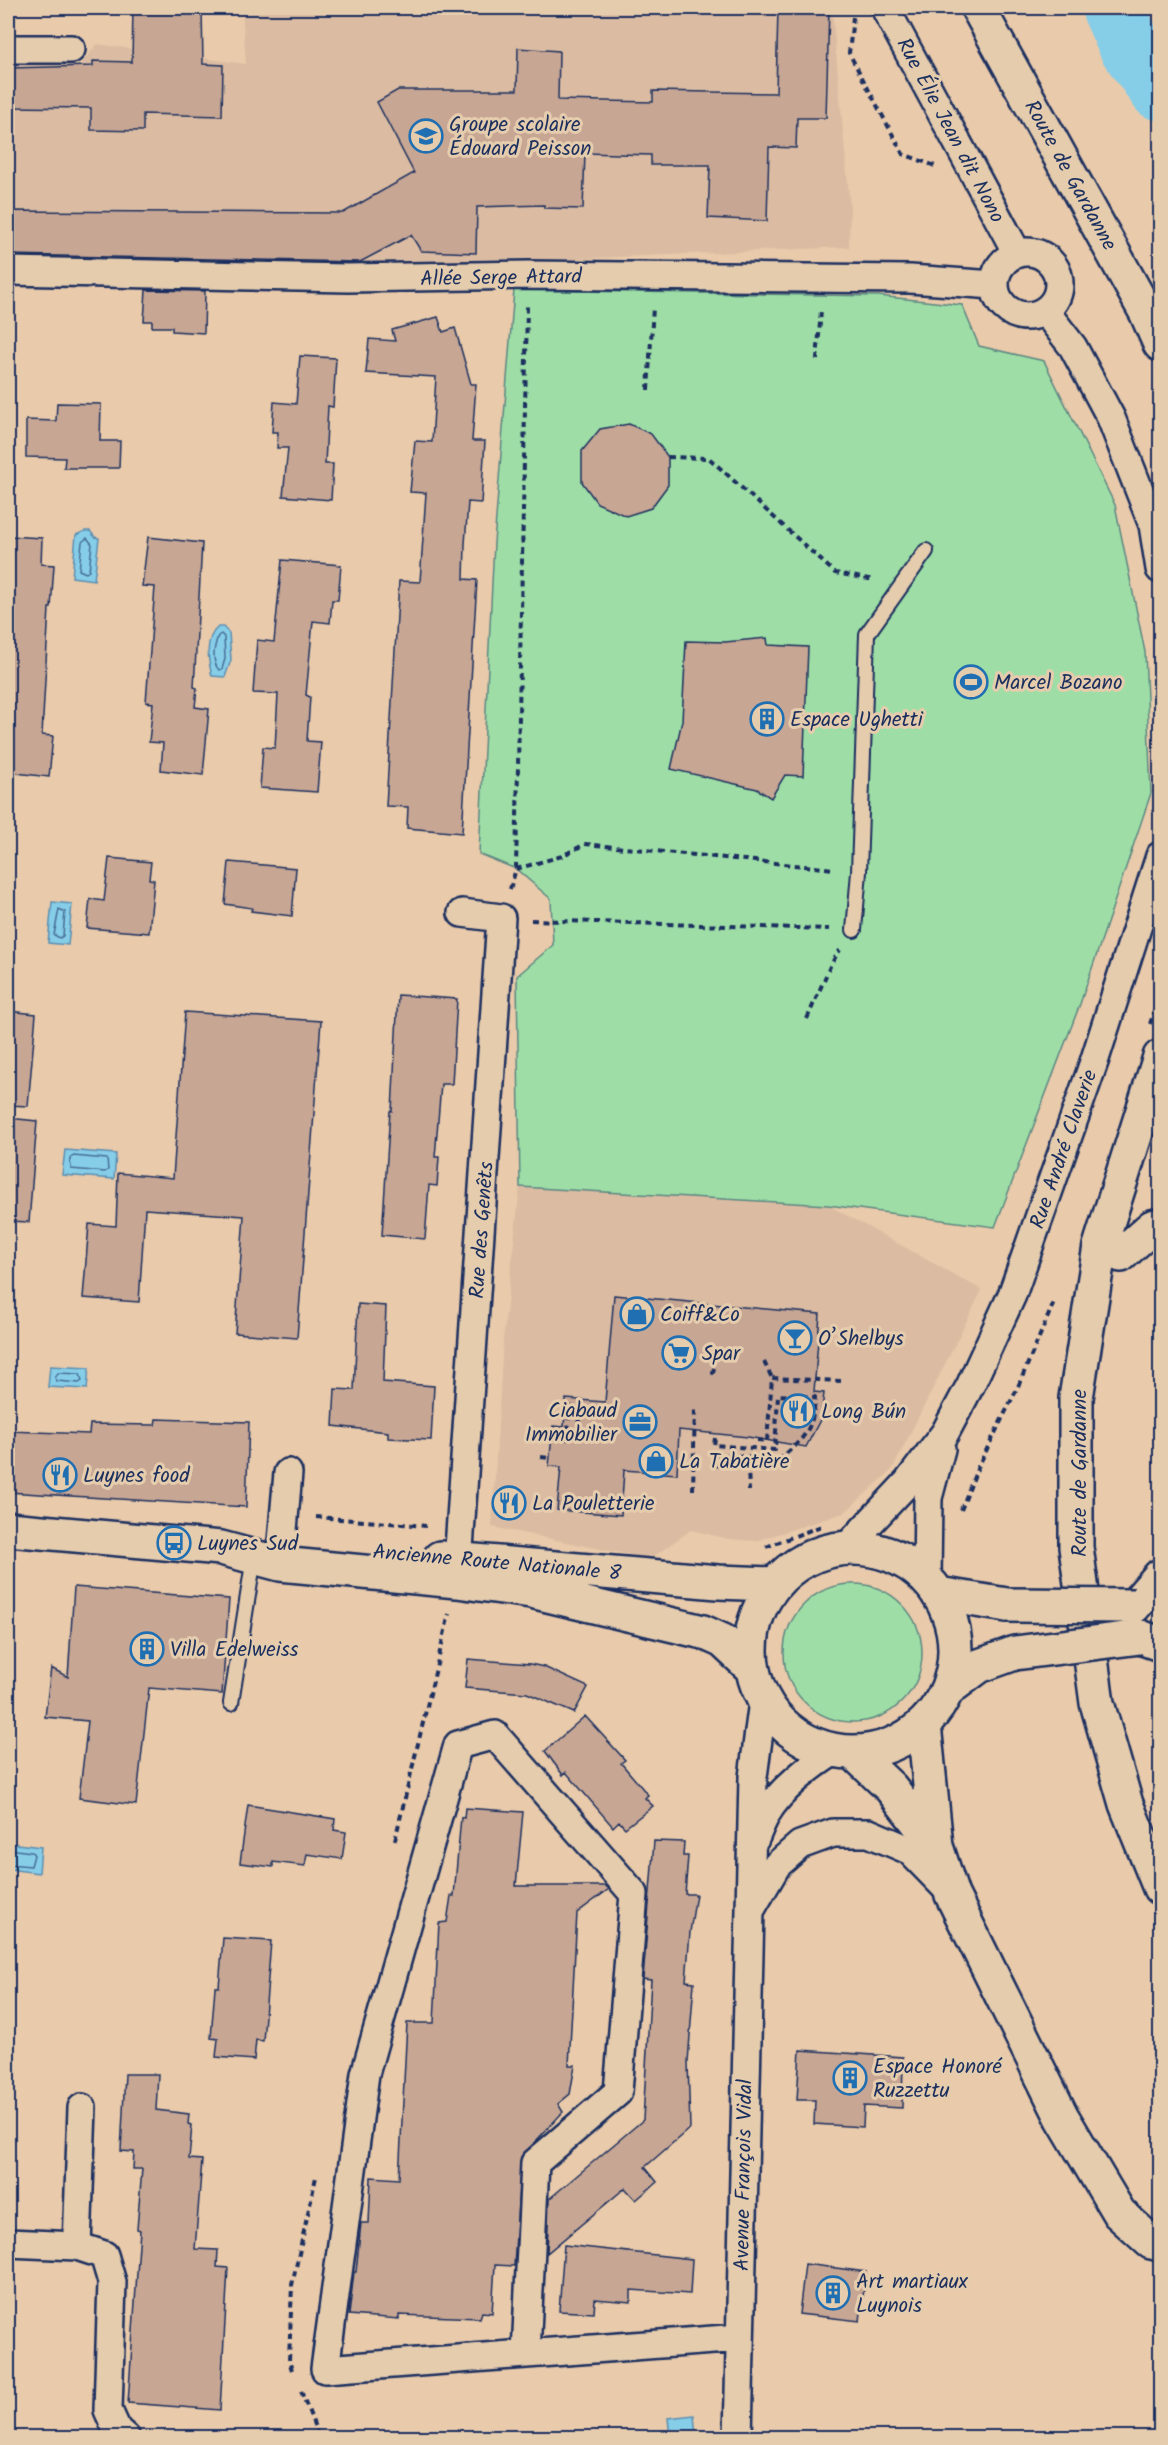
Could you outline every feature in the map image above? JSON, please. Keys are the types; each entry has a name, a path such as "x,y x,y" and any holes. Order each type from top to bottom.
{"main road":[{"name":"Route de Gardanne","path":"978,8 1141,303 1161,344"},
{"name":"Route de Gardanne","path":"1003,8 1161,293"},
{"name":"Route de Gardanne","path":"1161,1057 1100,1246 1076,1398 1076,1547 1097,1703 1126,1804 1161,1888"},
{"name":"Route de Gardanne","path":"1161,1122 1121,1254 1098,1401 1095,1542 1119,1699 1147,1797 1161,1829"},
{"path":"1121,1254 1152,1227 1161,1225"},
{"name":"Ancienne Route Nationale 8","path":"8,1529 459,1570 774,1584"},
{"path":"846,1548 876,1550 904,1561 932,1587 949,1616 955,1641 954,1666 947,1690 924,1724 904,1739 880,1749 844,1752 806,1742 782,1724 763,1701 752,1668 751,1639 758,1609 774,1584 806,1559 846,1548"},
{"name":"Ancienne Route Nationale 8","path":"459,1570 531,1591 703,1632 723,1641 752,1668"},
{"path":"1151,1625 1161,1576"},
{"path":"932,1587 1006,1605 1151,1625"},
{"path":"947,1690 979,1665 1016,1653 1151,1625"},
{"path":"924,1724 936,1846 952,1895 1062,2117 1119,2213 1151,2242 1161,2244"},
{"path":"844,1752 891,1788 936,1846"}],"street":[{"name":"Rue Élie Jean dit Nono","path":"885,8 1017,253"},
{"path":"8,49 71,49"},
{"path":"1032,252 1046,258 1056,270 1059,285 1055,300 1045,311 1033,316 1022,316 1008,310 998,298 994,285 997,271 1005,260 1017,253 1032,252"},
{"name":"Allée Serge Attard","path":"8,271 348,278 528,275 910,279 994,285"},
{"path":"1045,311 1073,347 1112,418 1153,525 1161,568"},
{"name":"Rue André Claverie","path":"846,1548 908,1482 945,1433 1012,1295 1094,1062 1161,856"},
{"path":"462,913 501,918"},
{"name":"Rue des Genêts","path":"459,1570 501,918"},
{"name":"Rue André Claverie","path":"932,1587 928,1498 945,1433"},
{"path":"272,1554 288,1473"},
{"name":"Avenue François Vidal","path":"738,2438 750,1849 753,1777 763,1701"},
{"path":"526,2354 535,2163 618,2092 634,1894 495,1735 458,1745 365,2074 325,2369 526,2354 740,2338"},
{"name":"Avenue François Vidal","path":"750,1849 767,1812 794,1782 821,1758 844,1752"},
{"name":"Avenue François Vidal","path":"749,1912 777,1865 800,1845 833,1833 869,1833 909,1850 952,1895"},
{"path":"77,2246 82,2108"},
{"path":"8,2243 77,2246 104,2255 112,2282 108,2410 117,2430 126,2438"}],"lane":[{"path":"854,930 859,872 867,634 926,551"},
{"path":"231,1703 272,1554"}],"path":[{"path":"854,8 849,53 898,145 903,154 941,168"},
{"path":"528,275 516,869 501,918 854,930"},
{"path":"648,390 656,277"},
{"path":"817,360 824,279"},
{"path":"668,457 709,458 835,573 902,584"},
{"path":"516,869 562,856 585,844 859,872"},
{"path":"807,1019 831,964 854,930"},
{"path":"758,1440 767,1441 772,1378 764,1362"},
{"path":"714,1368 713,1373 718,1373"},
{"path":"772,1378 841,1381"},
{"path":"715,1438 714,1445 775,1450 778,1395 815,1397 814,1417 801,1441 780,1459 714,1454 712,1465 748,1467 749,1491"},
{"path":"567,1441 570,1407 580,1408 577,1438"},
{"path":"693,1490 695,1407"},
{"path":"541,1457 550,1458"}],"shaded area":[{"name":"Groupe scolaire Édouard Peisson","path":"242,8 832,8 850,208 849,247 388,267 8,260 8,65 81,64 97,44 246,64"},
{"path":"520,1187 828,1205 982,1290 892,1470 844,1513 756,1541 728,1539 691,1530 650,1559 492,1527 503,1340"}],"green space":[{"path":"514,290 878,296 962,305 979,346 1044,361 1115,505 1145,652 1151,793 1080,1004 995,1227 828,1205 520,1187 517,976 553,945 551,899 516,869 479,854 494,543"},
{"path":"853,1584 879,1589 902,1604 917,1627 922,1653 917,1679 902,1702 879,1717 853,1722 827,1717 804,1702 789,1679 784,1653 789,1627 804,1604 827,1589"}],"water":[{"path":"90,531 99,538 94,580 72,577 76,535"},
{"path":"218,627 223,627 229,633 231,660 225,677 212,676 209,663 209,644"},
{"path":"52,902 72,904 68,945 48,943"},
{"path":"65,1150 116,1154 114,1179 62,1175"},
{"path":"50,1366 89,1368 87,1389 48,1387"},
{"path":"8,1843 41,1847 39,1873 8,1869"},
{"path":"694,2415 696,2437 670,2437 668,2418"}],"building":[{"path":"133,8 202,8 203,64 223,65 222,116 143,114 143,131 91,130 91,108 8,107 8,68 93,66 93,61 132,62"},
{"path":"778,8 829,8 826,118 797,118 796,148 769,147 767,221 708,218 710,165 651,165 651,155 585,153 583,209 544,208 544,205 477,207 476,253 421,251 411,235 360,262 8,255 8,211 343,213 414,173 377,102 398,90 517,90 518,48 559,51 558,100 653,102 653,91 776,93"},
{"path":"146,290 205,291 204,333 172,331 172,327 152,327 152,321 144,321"},
{"path":"438,317 443,332 455,328 471,384 476,384 472,441 485,441 481,503 468,502 465,544 464,579 477,580 462,833 407,828 408,807 386,806 399,581 420,582 426,493 410,492 415,441 432,442 436,377 366,373 369,339 395,341 392,330"},
{"path":"300,356 336,358 333,407 328,406 325,464 333,464 331,500 283,496 288,448 277,448 278,432 272,432 274,402 296,404"},
{"path":"57,403 101,404 100,441 120,441 119,468 64,468 65,458 26,457 26,420 56,421"},
{"path":"629,424 651,434 668,457 668,485 651,508 626,516 597,503 582,482 582,451 600,429"},
{"path":"8,536 42,538 41,564 54,565 51,608 49,608 42,735 53,736 49,777 8,772"},
{"path":"148,537 202,543 194,687 197,688 195,707 209,709 203,775 161,770 163,743 149,742 153,703 146,702 155,587 142,586"},
{"path":"282,560 341,565 338,600 332,600 330,623 313,621 306,695 310,697 307,741 321,742 317,792 260,788 263,747 275,748 278,694 253,693 257,640 274,642"},
{"name":"Espace Ughetti","path":"767,638 768,645 808,647 803,776 785,775 771,798 757,789 671,769 682,721 686,641 725,642"},
{"path":"109,858 151,862 149,879 154,880 149,933 87,928 90,899 104,901"},
{"path":"229,862 296,868 292,916 251,911 252,908 225,904"},
{"path":"398,995 457,999 452,1084 441,1084 435,1157 439,1157 437,1186 429,1185 425,1239 382,1235"},
{"path":"8,1011 36,1014 28,1106 8,1105"},
{"path":"185,1012 321,1021 297,1338 235,1333 244,1216 145,1209 139,1302 83,1298 89,1224 116,1226 118,1173 173,1178"},
{"path":"8,1118 37,1121 29,1222 8,1221"},
{"path":"614,1295 820,1314 814,1392 824,1393 821,1418 806,1447 748,1437 679,1430 677,1474 624,1470 621,1515 557,1510 561,1467 549,1466 553,1426 564,1427 566,1399 605,1402"},
{"path":"358,1304 386,1306 383,1382 434,1386 431,1440 388,1438 388,1432 333,1426 335,1389 354,1390"},
{"path":"156,1419 249,1422 246,1507 8,1492 8,1431 89,1434 90,1424 155,1425"},
{"name":"Villa Edelweiss","path":"74,1587 229,1599 222,1694 149,1688 136,1805 79,1798 88,1721 45,1717 51,1668 68,1677"},
{"path":"468,1659 544,1667 588,1687 574,1713 527,1693 465,1688"},
{"path":"585,1716 625,1760 621,1763 648,1795 645,1798 653,1806 625,1828 619,1821 613,1827 566,1772 563,1775 545,1751"},
{"path":"248,1805 335,1819 334,1830 346,1832 342,1859 307,1854 305,1866 273,1862 273,1867 240,1863"},
{"path":"465,1808 523,1812 516,1886 606,1886 609,1889 577,1913 569,2065 575,2065 570,2094 558,2104 563,2112 521,2157 514,2266 495,2265 492,2313 482,2312 480,2318 399,2315 399,2319 349,2315 361,2223 369,2223 371,2177 399,2179 407,2023 434,2023 439,1923 447,1922 451,1896 454,1896 461,1817 464,1818"},
{"path":"654,1841 684,1842 683,1856 688,1856 685,1894 696,1894 686,1981 694,1982 688,2062 690,2128 645,2167 657,2182 636,2200 625,2188 547,2253 549,2199 643,2120 651,1980 643,1979"},
{"path":"223,1938 271,1941 263,2041 256,2040 254,2060 216,2057 218,2039 211,2038 215,1987 219,1987"},
{"name":"Espace Honoré Ruzzettu","path":"800,2050 903,2057 902,2108 864,2106 863,2127 814,2124 815,2100 797,2100"},
{"path":"125,2074 158,2074 156,2110 189,2114 188,2124 192,2125 189,2159 202,2160 195,2249 218,2250 217,2267 228,2268 220,2410 128,2403 142,2169 133,2169 134,2152 121,2151"},
{"path":"564,2245 692,2259 690,2294 631,2290 631,2302 595,2299 594,2313 559,2311"},
{"name":"Art martiaux Luynois","path":"805,2264 866,2272 860,2321 799,2314"}],"waterway":[{"path":"1113,8 1130,46 1160,89"}],"place":[{"name":"Groupe scolaire Édouard Peisson","path":"426,136"},
{"name":"Marcel Bozano","path":"971,682"},
{"name":"Espace Ughetti","path":"767,719"},
{"name":"Coiff&Co","path":"637,1314"},
{"name":"O’Shelbys","path":"795,1338"},
{"name":"Spar","path":"679,1353"},
{"name":"Long Bún","path":"798,1411"},
{"name":"Ciabaud Immobilier","path":"640,1422"},
{"name":"La Tabatière","path":"656,1461"},
{"name":"Luynes food","path":"60,1475"},
{"name":"La Pouletterie","path":"509,1503"},
{"name":"Luynes Sud","path":"174,1543"},
{"name":"Villa Edelweiss","path":"147,1649"},
{"name":"Espace Honoré Ruzzettu","path":"850,2078"},
{"name":"Art martiaux Luynois","path":"833,2293"}]}
